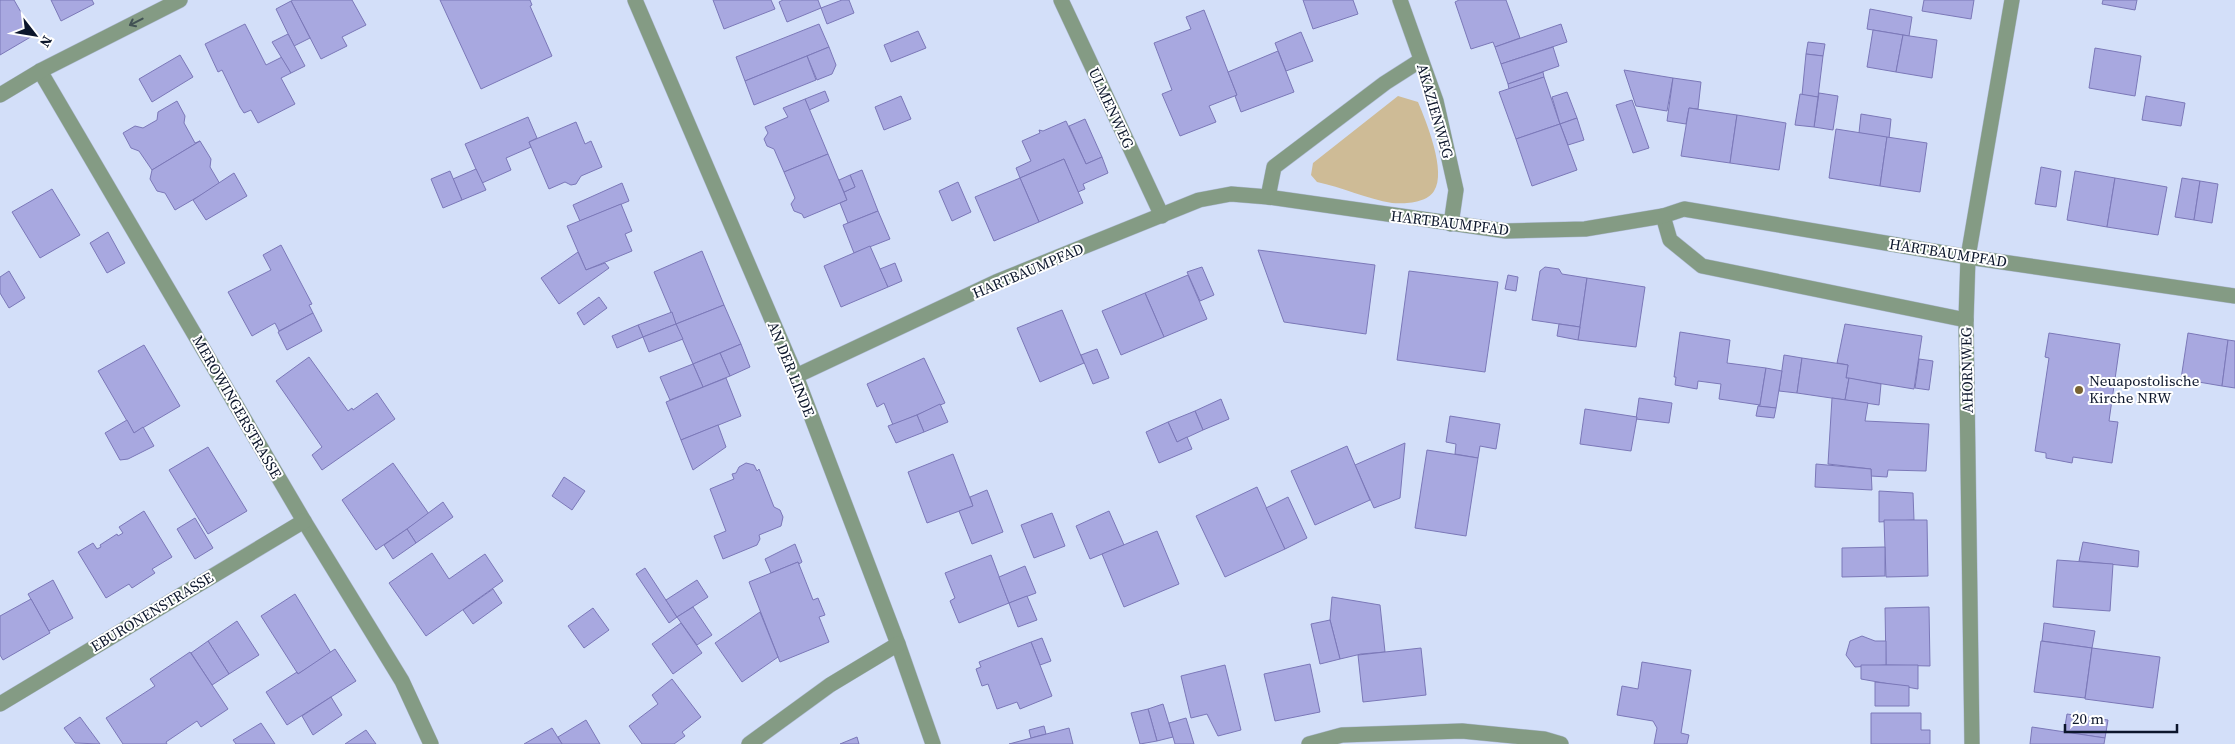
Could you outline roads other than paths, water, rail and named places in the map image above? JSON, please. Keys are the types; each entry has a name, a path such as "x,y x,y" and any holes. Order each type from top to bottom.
{"street":[{"path":"0,95 40,71 180,0"},
{"name":"AN DER LINDE","path":"635,0 796,376 898,644 933,744"},
{"name":"ULMENWEG","path":"1061,0 1162,216"},
{"name":"AKAZIENWEG","path":"1400,0 1436,101 1456,190 1451,224"},
{"name":"AHORNWEG","path":"1972,744 1966,320 1968,257 2012,0"},
{"path":"1268,197 1274,167 1385,83 1421,60"},
{"name":"MEROWINGERSTRASSE","path":"40,71 304,521 402,681 431,744"},
{"name":"HARTBAUMPFAD","path":"796,376 996,282 1199,200 1230,194 1268,197 1506,231 1585,229 1663,216 1684,209 1968,257 2235,296"},
{"path":"1663,216 1670,240 1702,266 1966,320"},
{"name":"EBURONENSTRASSE","path":"0,704 304,521"},
{"path":"749,744 830,685 898,644"},
{"path":"1309,744 1342,735 1462,731 1544,739 1561,744"}],"place":[{"name":"Neuapostolische Kirche NRW","path":"2079,390"}]}
